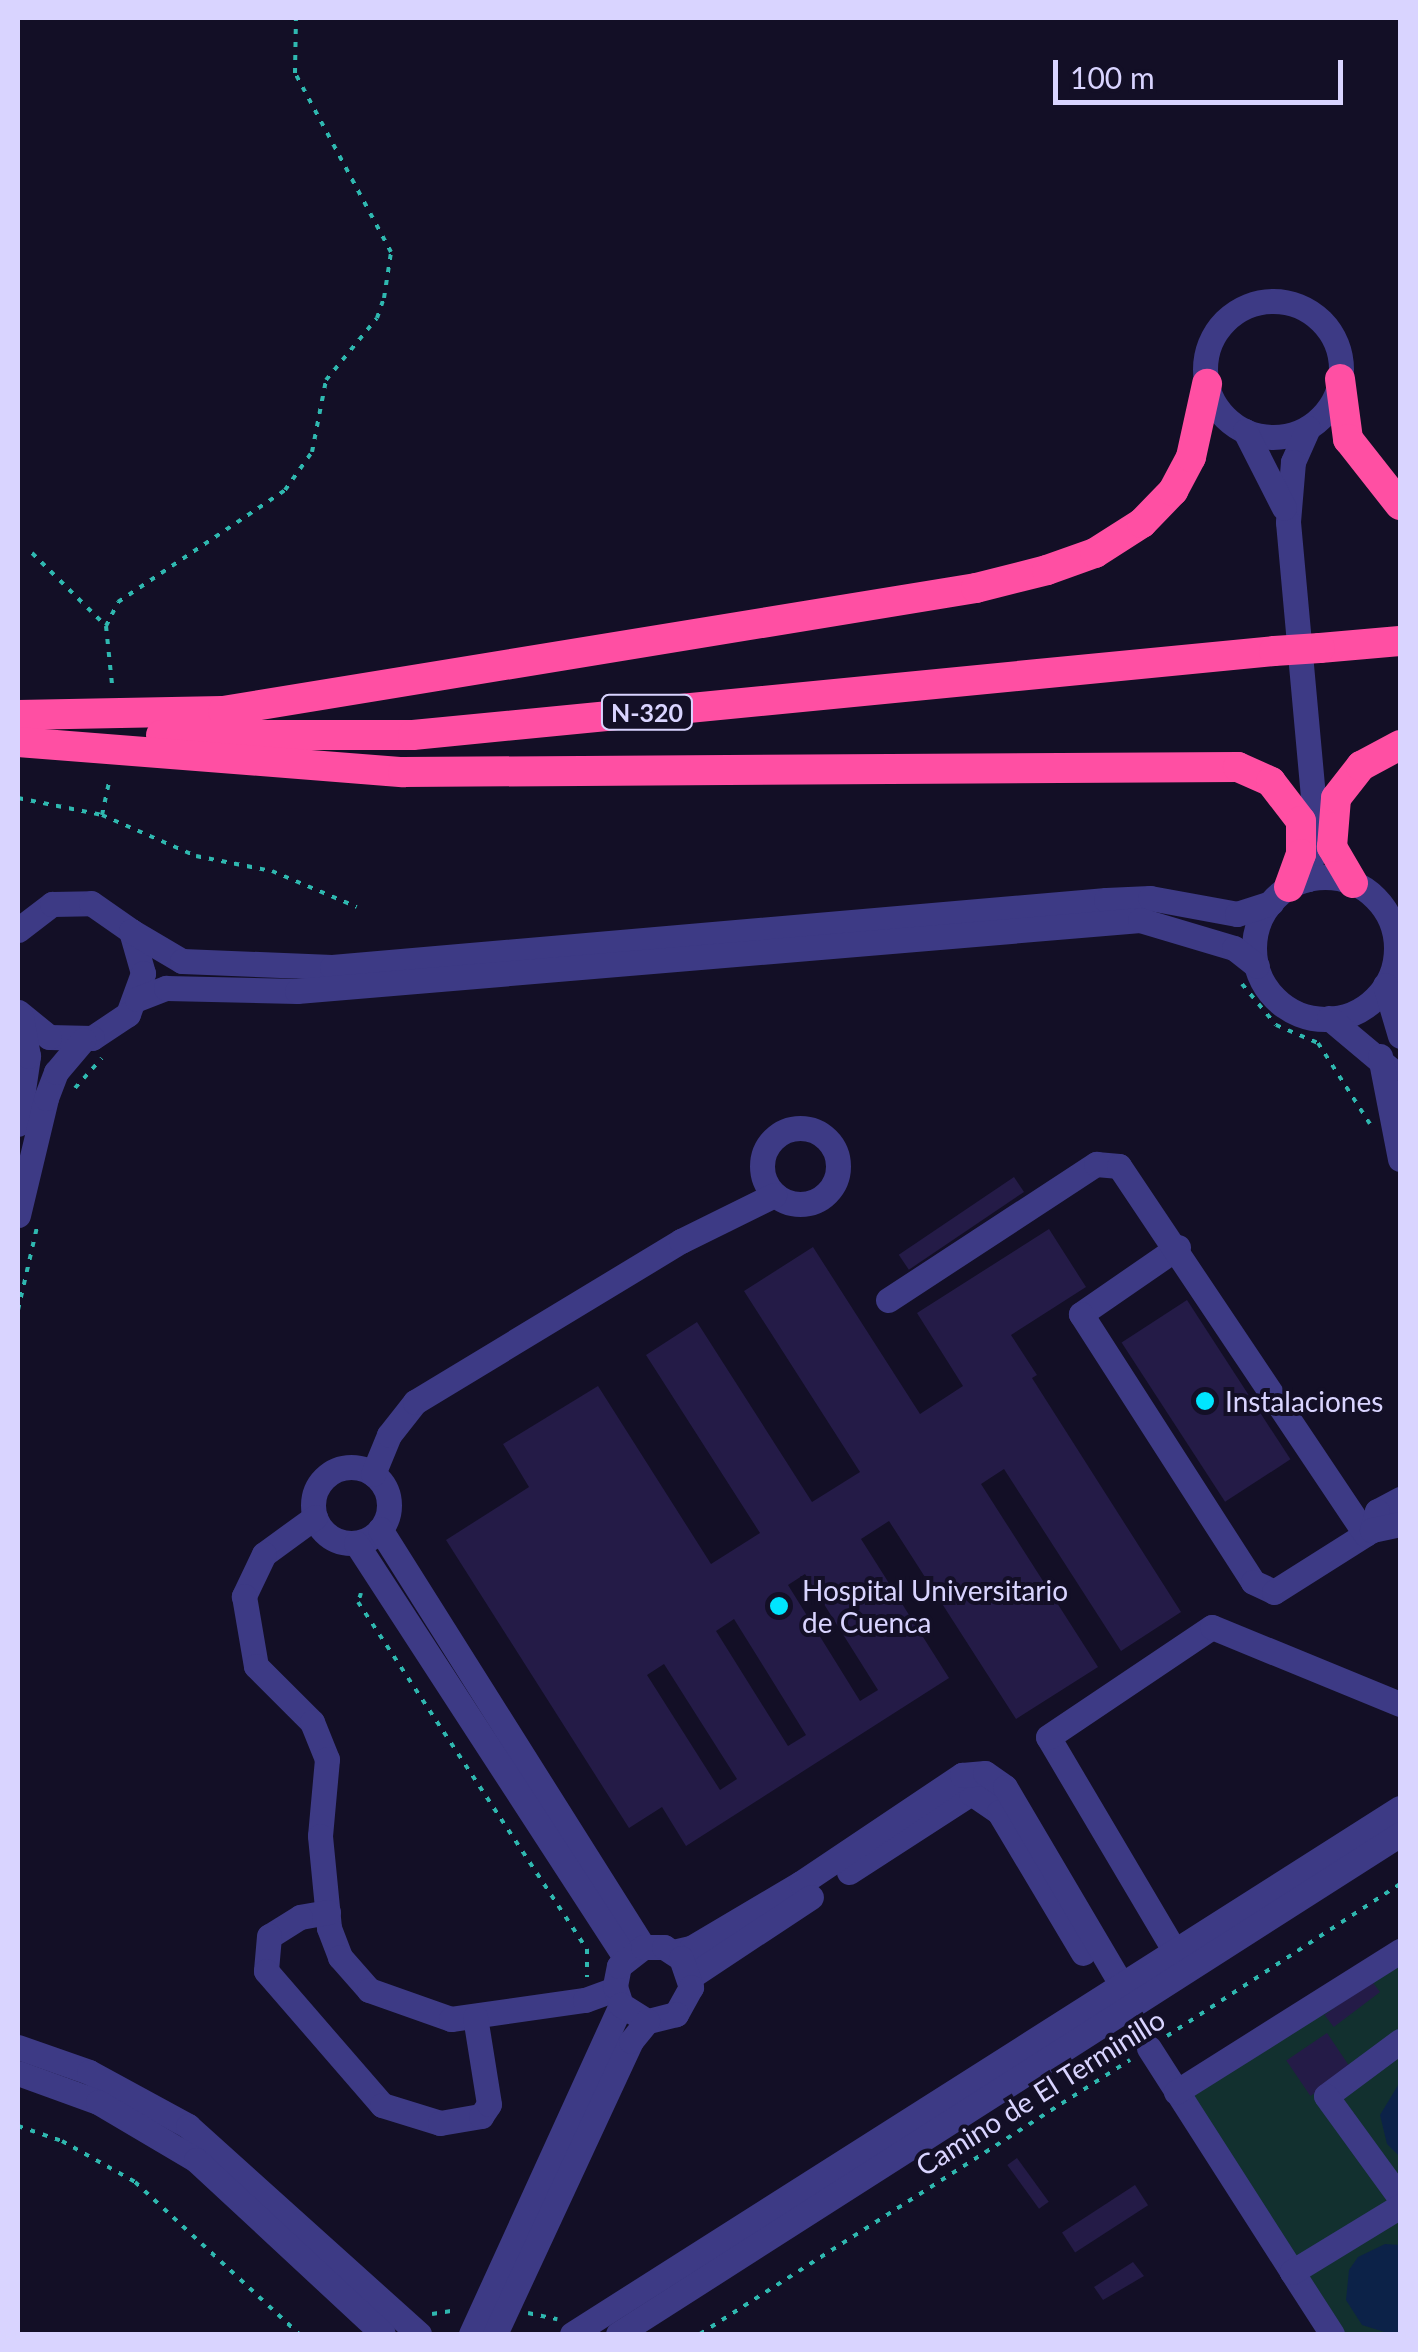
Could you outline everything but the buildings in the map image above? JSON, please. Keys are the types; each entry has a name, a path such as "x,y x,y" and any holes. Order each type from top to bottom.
{"highway":[{"path":"1340,379 1348,439 1400,505"},
{"path":"18,715 223,710 976,588 1047,570 1111,543 1173,492 1191,457 1207,384"},
{"name":"N-320","path":"18,730 414,735 1400,641"},
{"path":"18,742 403,772 1238,767 1271,782 1301,821 1301,854 1290,890"},
{"path":"1354,886 1332,847 1336,798 1360,766 1400,745"}],"street":[{"path":"1244,968 1255,936 1290,890 1316,830 1288,522 1294,462 1308,428 1326,412 1340,379 1339,353 1328,329 1309,312 1271,302 1246,308 1216,333 1206,358 1207,384 1221,412 1245,431 1275,480 1288,522"},
{"path":"1245,431 1272,437 1308,428"},
{"path":"1316,830 1354,886 1389,918 1398,943 1385,985 1365,1006 1329,1018"},
{"path":"18,930 43,908 82,901 110,910 131,931 182,961 332,967 1106,900 1150,898 1237,914 1290,890 1354,886 1400,898"},
{"path":"19,1015 50,1036 83,1040 116,1026 138,999 166,988 316,989 1140,920 1234,948 1244,968 1279,1002 1329,1018 1380,1056 1400,1083"},
{"path":"131,931 143,964 138,999"},
{"path":"1385,985 1400,1036"},
{"path":"18,1124 27,1073 19,1015"},
{"path":"28,1218 51,1085 83,1040"},
{"path":"1380,1056 1400,1159"},
{"path":"888,1300 1096,1164 1109,1162 1130,1174 1369,1532"},
{"path":"373,1474 389,1435 415,1402 681,1241 774,1195"},
{"path":"1178,1248 1081,1314 1253,1582 1274,1592 1369,1532 1400,1524"},
{"path":"373,1474 343,1468 324,1478 314,1496 315,1517 326,1534 356,1543 634,1952"},
{"path":"356,1543 380,1529 389,1504 373,1474"},
{"path":"1369,1532 1377,1511 1400,1499"},
{"path":"315,1517 264,1554 244,1596 256,1666 312,1722 328,1759 320,1836 328,1912 340,1957 369,1990 410,2010 475,2017 618,1997 647,2021 667,2019 683,2006 690,1976 971,1793 999,1812 1117,1994"},
{"path":"380,1529 396,1564 634,1952"},
{"path":"1176,1955 1048,1737 1212,1627 1400,1704"},
{"path":"634,1952 690,1948 801,1884 962,1776 985,1773 1006,1786 1117,1994"},
{"path":"572,2334 1117,1994 1400,1808"},
{"path":"618,2334 1400,1834"},
{"path":"328,1912 300,1916 269,1936 266,1972 382,2105 440,2122 481,2116 490,2104 475,2017"},
{"path":"1176,2092 1400,1951"},
{"path":"471,2334 634,1952"},
{"path":"673,1952 690,1976"},
{"path":"495,2334 631,2041 647,2021"},
{"path":"1400,2042 1326,2096 1400,2198"},
{"path":"18,2047 90,2072 188,2126 419,2334"},
{"path":"1149,2048 1332,2334"},
{"path":"18,2073 98,2102 196,2160 383,2334"},
{"path":"1292,2272 1400,2206"}],"path":[{"path":"112,684 106,626 118,602 260,513 296,476 312,452 326,380 377,318 384,298 391,252 295,74 296,18"},
{"path":"32,552 106,626"},
{"path":"102,815 109,782"},
{"path":"18,798 102,815 196,856 272,871 357,907"},
{"path":"1244,968 1276,1024 1318,1043 1380,1139"},
{"path":"70,1101 83,1078 114,1049"},
{"path":"18,1310 28,1218"},
{"name":"Camino de El Terminillo","path":"700,2334 1400,1884"},
{"path":"18,2126 62,2141 134,2182 299,2334"}],"green space":[{"path":"1400,1961 1400,2334 1340,2334 1178,2099"}],"water":[{"path":"1400,2082 1400,2157 1387,2144 1380,2115"},
{"path":"1385,2244 1400,2245 1400,2333 1362,2325 1346,2300 1349,2270 1358,2257"}],"place":[{"name":"Instalaciones","path":"1205,1401"},
{"name":"Hospital Universitario de Cuenca","path":"779,1606"}]}
